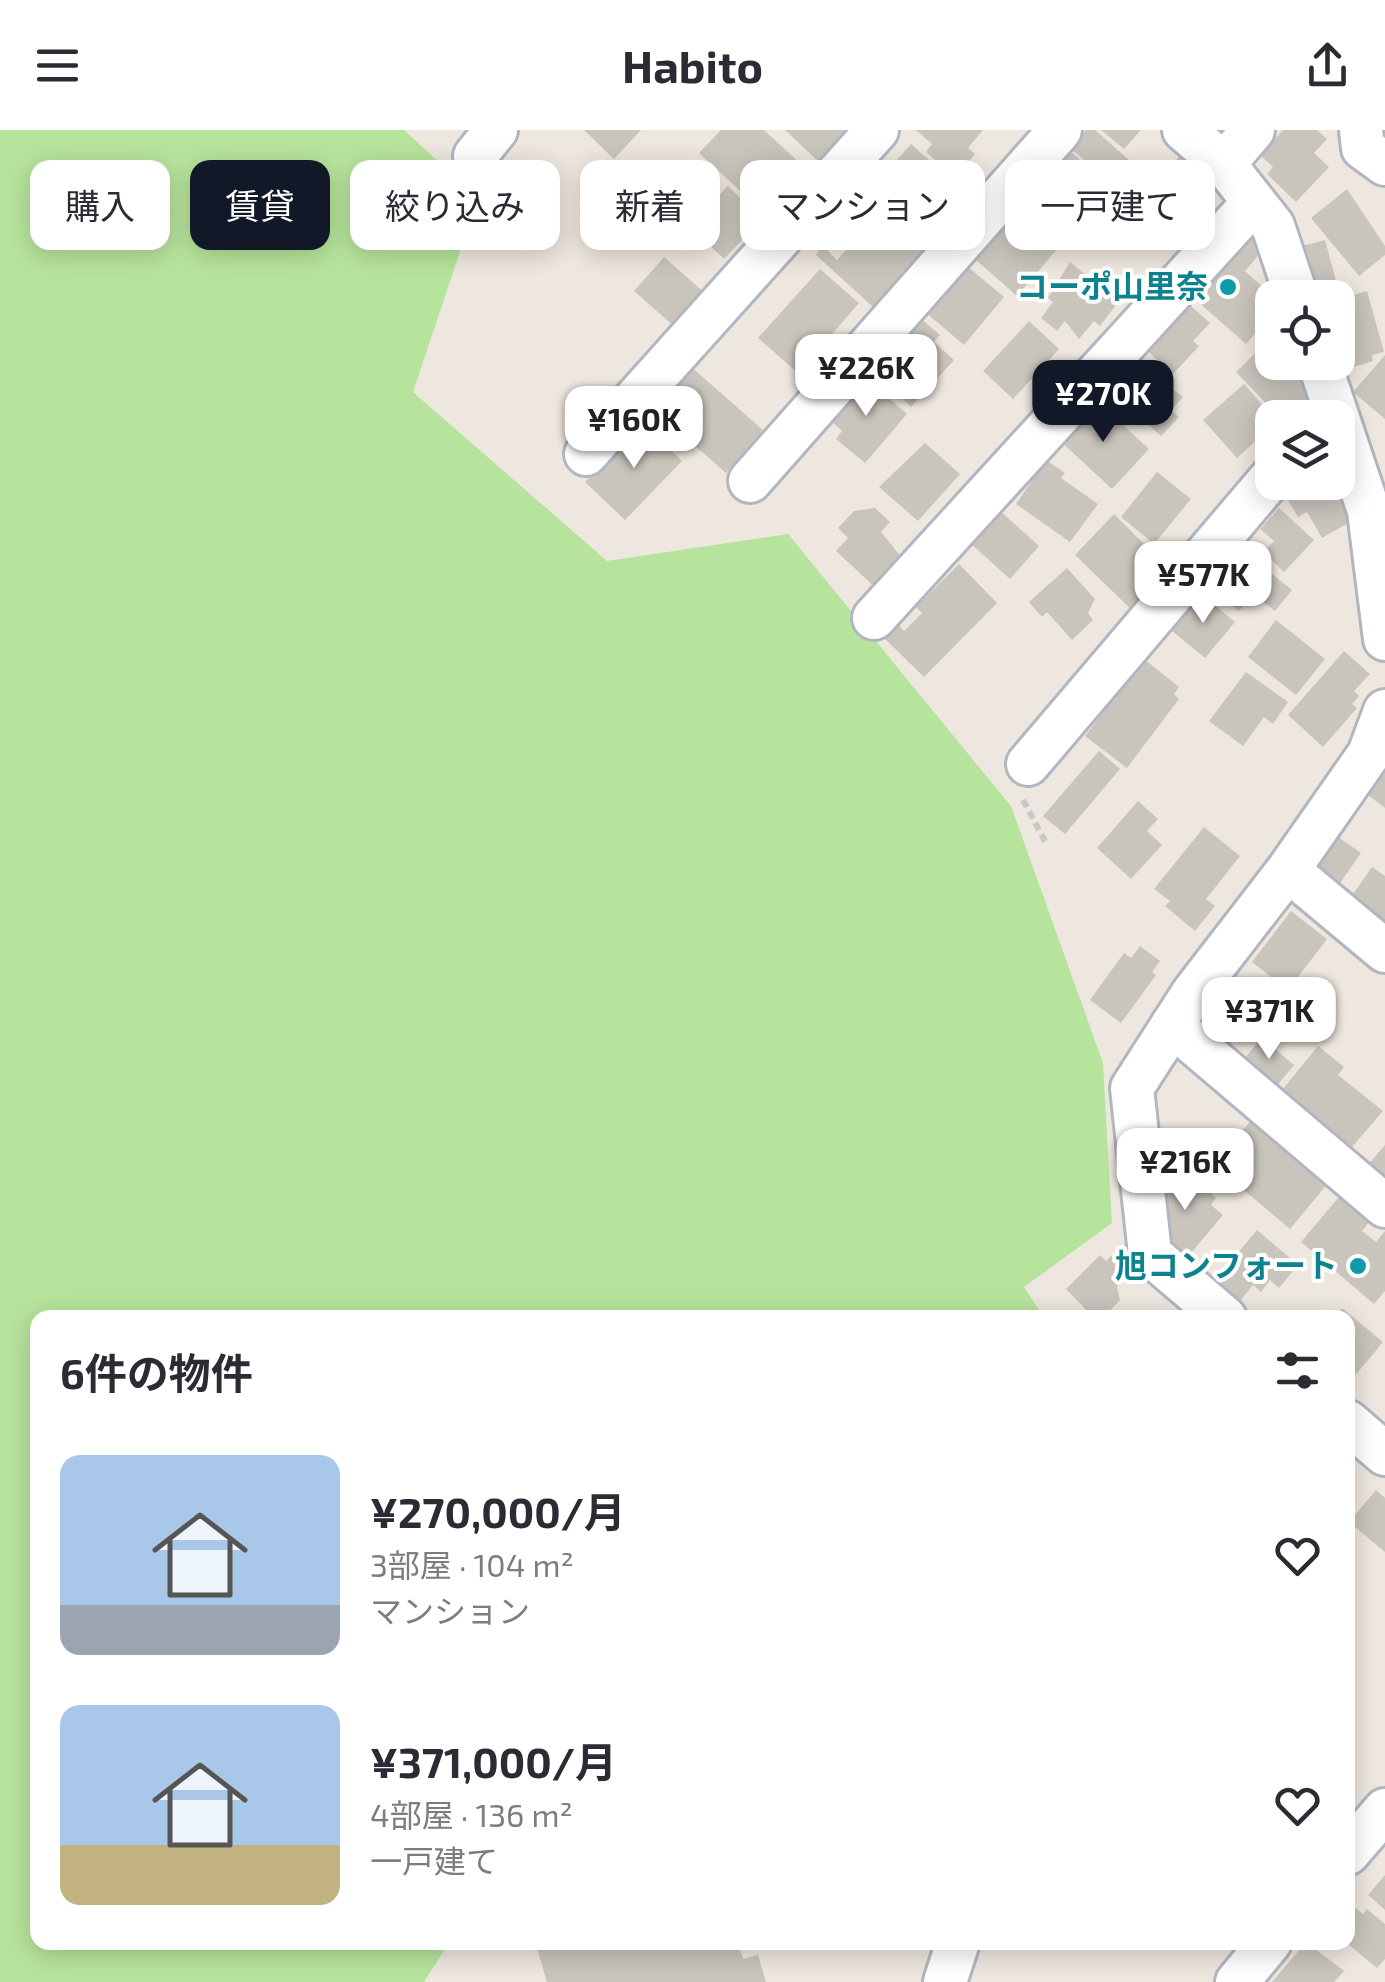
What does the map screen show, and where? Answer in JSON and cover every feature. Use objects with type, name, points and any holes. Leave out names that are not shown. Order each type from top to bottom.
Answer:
[{"type":"street","points":[[586,454],[877,130]]},
{"type":"street","points":[[750,481],[1060,130]]},
{"type":"street","points":[[1184,130],[1224,164],[1273,226],[1291,280]]},
{"type":"street","points":[[1224,164],[1253,130]]},
{"type":"street","points":[[1361,130],[1363,148],[1385,164]]},
{"type":"street","points":[[874,618],[1254,202]]},
{"type":"street","points":[[1355,477],[1369,511],[1385,638]]},
{"type":"street","points":[[1028,764],[1255,497]]},
{"type":"street","points":[[1183,1009],[1189,963],[1385,702]]},
{"type":"street","points":[[1216,1310],[1150,1254],[1132,1088],[1183,1009],[1369,754],[1385,711]]},
{"type":"street","points":[[1288,870],[1385,951]]},
{"type":"street","points":[[1183,1009],[1385,1206]]},
{"type":"street","points":[[1355,1428],[1385,1454]]},
{"type":"street","points":[[1355,1845],[1385,1810]]},
{"type":"street","points":[[946,1982],[956,1950]]},
{"type":"street","points":[[1237,1982],[1263,1950]]},
{"type":"path","points":[[1028,764],[1023,801],[1047,845]]},
{"type":"green space","points":[[0,130],[404,130],[437,160],[350,160],[350,250],[461,250],[413,392],[607,561],[788,534],[1011,806],[1103,1063],[1112,1223],[1024,1287],[1039,1310],[30,1310],[30,1950],[445,1950],[424,1982],[0,1982]]},
{"type":"building","points":[[584,130],[641,130],[614,159]]},
{"type":"building","points":[[721,130],[764,130],[796,160],[740,160],[740,191],[720,172],[720,160],[707,160],[699,153]]},
{"type":"building","points":[[785,130],[848,130],[817,160]]},
{"type":"building","points":[[916,130],[983,130],[968,148],[975,154],[970,160],[935,160],[926,152],[932,144]]},
{"type":"building","points":[[1086,130],[1095,130],[1129,160],[1084,160],[1070,148]]},
{"type":"building","points":[[1101,130],[1141,130],[1124,149]]},
{"type":"building","points":[[1283,130],[1317,130],[1327,139],[1314,153],[1329,167],[1296,202],[1267,174],[1273,167],[1260,155]]},
{"type":"building","points":[[911,144],[929,160],[897,160]]},
{"type":"building","points":[[1068,149],[1081,160],[1058,160]]},
{"type":"building","points":[[728,186],[740,198],[740,242],[724,259],[715,250],[720,250],[720,194]]},
{"type":"building","points":[[1347,189],[1385,246],[1385,255],[1359,276],[1311,218]]},
{"type":"building","points":[[1005,224],[1005,250],[1056,250],[1017,296],[975,259]]},
{"type":"building","name":"コーポ山里奈","points":[[1246,227],[1258,237],[1257,257],[1245,271],[1255,280],[1255,334],[1246,344],[1188,293]]},
{"type":"building","points":[[1325,240],[1336,280],[1308,280],[1299,247]]},
{"type":"building","points":[[819,250],[829,250],[837,260],[846,250],[925,250],[873,307],[816,255]]},
{"type":"building","points":[[664,257],[706,294],[676,328],[634,291]]},
{"type":"building","points":[[1070,262],[1119,301],[1100,326],[1094,321],[1079,339],[1065,321],[1057,331],[1041,318],[1053,302],[1048,298]]},
{"type":"building","points":[[968,267],[1004,297],[964,345],[924,311],[953,276],[957,280]]},
{"type":"building","points":[[820,269],[859,303],[798,373],[758,338]]},
{"type":"building","points":[[1367,291],[1384,352],[1372,355],[1373,361],[1355,366],[1355,294]]},
{"type":"building","points":[[1182,298],[1210,323],[1193,341],[1199,346],[1173,374],[1140,344]]},
{"type":"building","points":[[917,315],[940,335],[934,342],[954,360],[911,407],[877,372],[908,339],[901,333]]},
{"type":"building","points":[[1029,321],[1059,349],[1013,399],[983,371]]},
{"type":"building","points":[[1255,354],[1255,380],[1304,380],[1309,385],[1305,389],[1311,395],[1306,400],[1263,400],[1236,372]]},
{"type":"building","points":[[1129,355],[1183,397],[1171,410],[1179,417],[1161,436],[1104,384]]},
{"type":"building","points":[[1385,355],[1385,419],[1353,392]]},
{"type":"building","points":[[689,365],[763,430],[726,473],[652,408]]},
{"type":"building","points":[[862,375],[907,414],[865,463],[836,439],[842,431],[829,419]]},
{"type":"building","points":[[1244,384],[1258,400],[1255,442],[1237,458],[1203,420]]},
{"type":"building","points":[[1089,403],[1107,419],[1111,414],[1149,449],[1112,489],[1057,438]]},
{"type":"building","points":[[642,422],[682,461],[625,520],[585,482]]},
{"type":"building","points":[[925,443],[960,474],[918,521],[879,487]]},
{"type":"building","points":[[1046,460],[1065,473],[1061,478],[1098,504],[1070,542],[1016,504]]},
{"type":"building","points":[[1157,472],[1191,499],[1154,544],[1121,517]]},
{"type":"building","points":[[1288,500],[1348,500],[1357,518],[1322,538],[1307,512],[1298,517]]},
{"type":"building","points":[[875,508],[890,522],[881,532],[906,563],[880,592],[836,551],[848,538],[838,528],[854,511]]},
{"type":"building","points":[[1279,508],[1314,540],[1284,572],[1263,552],[1274,541],[1260,529]]},
{"type":"building","points":[[999,510],[1039,546],[1010,579],[970,543]]},
{"type":"building","points":[[1114,514],[1147,547],[1135,560],[1163,588],[1137,615],[1075,555]]},
{"type":"building","points":[[1241,549],[1292,590],[1275,611],[1253,594],[1239,611],[1210,588]]},
{"type":"building","points":[[959,564],[997,603],[924,677],[883,637],[897,623],[904,631],[922,613],[916,607]]},
{"type":"building","points":[[1067,568],[1095,599],[1088,613],[1093,620],[1072,640],[1047,612],[1042,617],[1029,602]]},
{"type":"building","points":[[1201,594],[1235,622],[1205,658],[1171,630]]},
{"type":"building","points":[[1276,620],[1325,659],[1296,695],[1248,657]]},
{"type":"building","points":[[1344,651],[1370,674],[1354,691],[1359,696],[1352,704],[1357,708],[1323,747],[1288,715]]},
{"type":"building","points":[[1144,659],[1179,687],[1174,694],[1179,699],[1127,768],[1085,736]]},
{"type":"building","points":[[1246,672],[1288,702],[1273,724],[1264,717],[1243,746],[1209,721]]},
{"type":"building","points":[[1099,751],[1120,769],[1065,834],[1043,816]]},
{"type":"building","points":[[1385,773],[1385,808],[1368,795]]},
{"type":"building","points":[[1138,801],[1158,819],[1147,831],[1162,845],[1131,879],[1097,848]]},
{"type":"building","points":[[1204,827],[1240,856],[1206,899],[1215,906],[1195,931],[1165,906],[1170,901],[1154,889]]},
{"type":"building","points":[[1328,830],[1361,853],[1331,896],[1300,874]]},
{"type":"building","points":[[1372,867],[1385,876],[1385,920],[1376,932],[1344,907]]},
{"type":"building","points":[[1291,911],[1327,939],[1288,990],[1252,962]]},
{"type":"building","points":[[1140,946],[1160,961],[1152,972],[1156,975],[1121,1023],[1090,1000],[1124,953],[1131,958]]},
{"type":"building","points":[[1262,1038],[1294,1065],[1276,1087],[1243,1060]]},
{"type":"building","points":[[1318,1046],[1344,1067],[1338,1075],[1383,1111],[1352,1147],[1282,1090]]},
{"type":"building","points":[[1253,1118],[1329,1182],[1290,1229],[1214,1165]]},
{"type":"building","points":[[1385,1145],[1385,1183],[1366,1167]]},
{"type":"building","points":[[1182,1167],[1216,1198],[1211,1205],[1223,1215],[1185,1260],[1161,1240],[1155,1198]]},
{"type":"building","name":"旭コンフォート","points":[[1344,1191],[1374,1216],[1362,1231],[1376,1242],[1385,1231],[1385,1291],[1374,1304],[1301,1242]]},
{"type":"building","points":[[1257,1230],[1298,1265],[1279,1288],[1270,1280],[1261,1292],[1253,1285],[1240,1301],[1215,1280]]},
{"type":"building","points":[[1114,1253],[1133,1272],[1117,1287],[1120,1300],[1111,1310],[1086,1310],[1066,1289],[1100,1255],[1106,1261]]},
{"type":"building","points":[[1355,1319],[1383,1342],[1355,1376]]},
{"type":"building","points":[[1376,1490],[1385,1498],[1385,1552],[1355,1527],[1355,1515]]},
{"type":"building","points":[[1385,1875],[1385,1910],[1368,1895]]},
{"type":"building","points":[[1355,1908],[1363,1914],[1367,1909],[1385,1924],[1385,1959],[1377,1968],[1355,1950]]},
{"type":"building","points":[[537,1950],[740,1950],[743,1959],[758,1955],[766,1982],[547,1982]]},
{"type":"building","points":[[1299,1950],[1316,1950],[1344,1971],[1334,1982],[1272,1982]]},
{"type":"place","name":"コーポ山里奈","points":[[1228,287]]},
{"type":"place","name":"旭コンフォート","points":[[1358,1266]]}]
